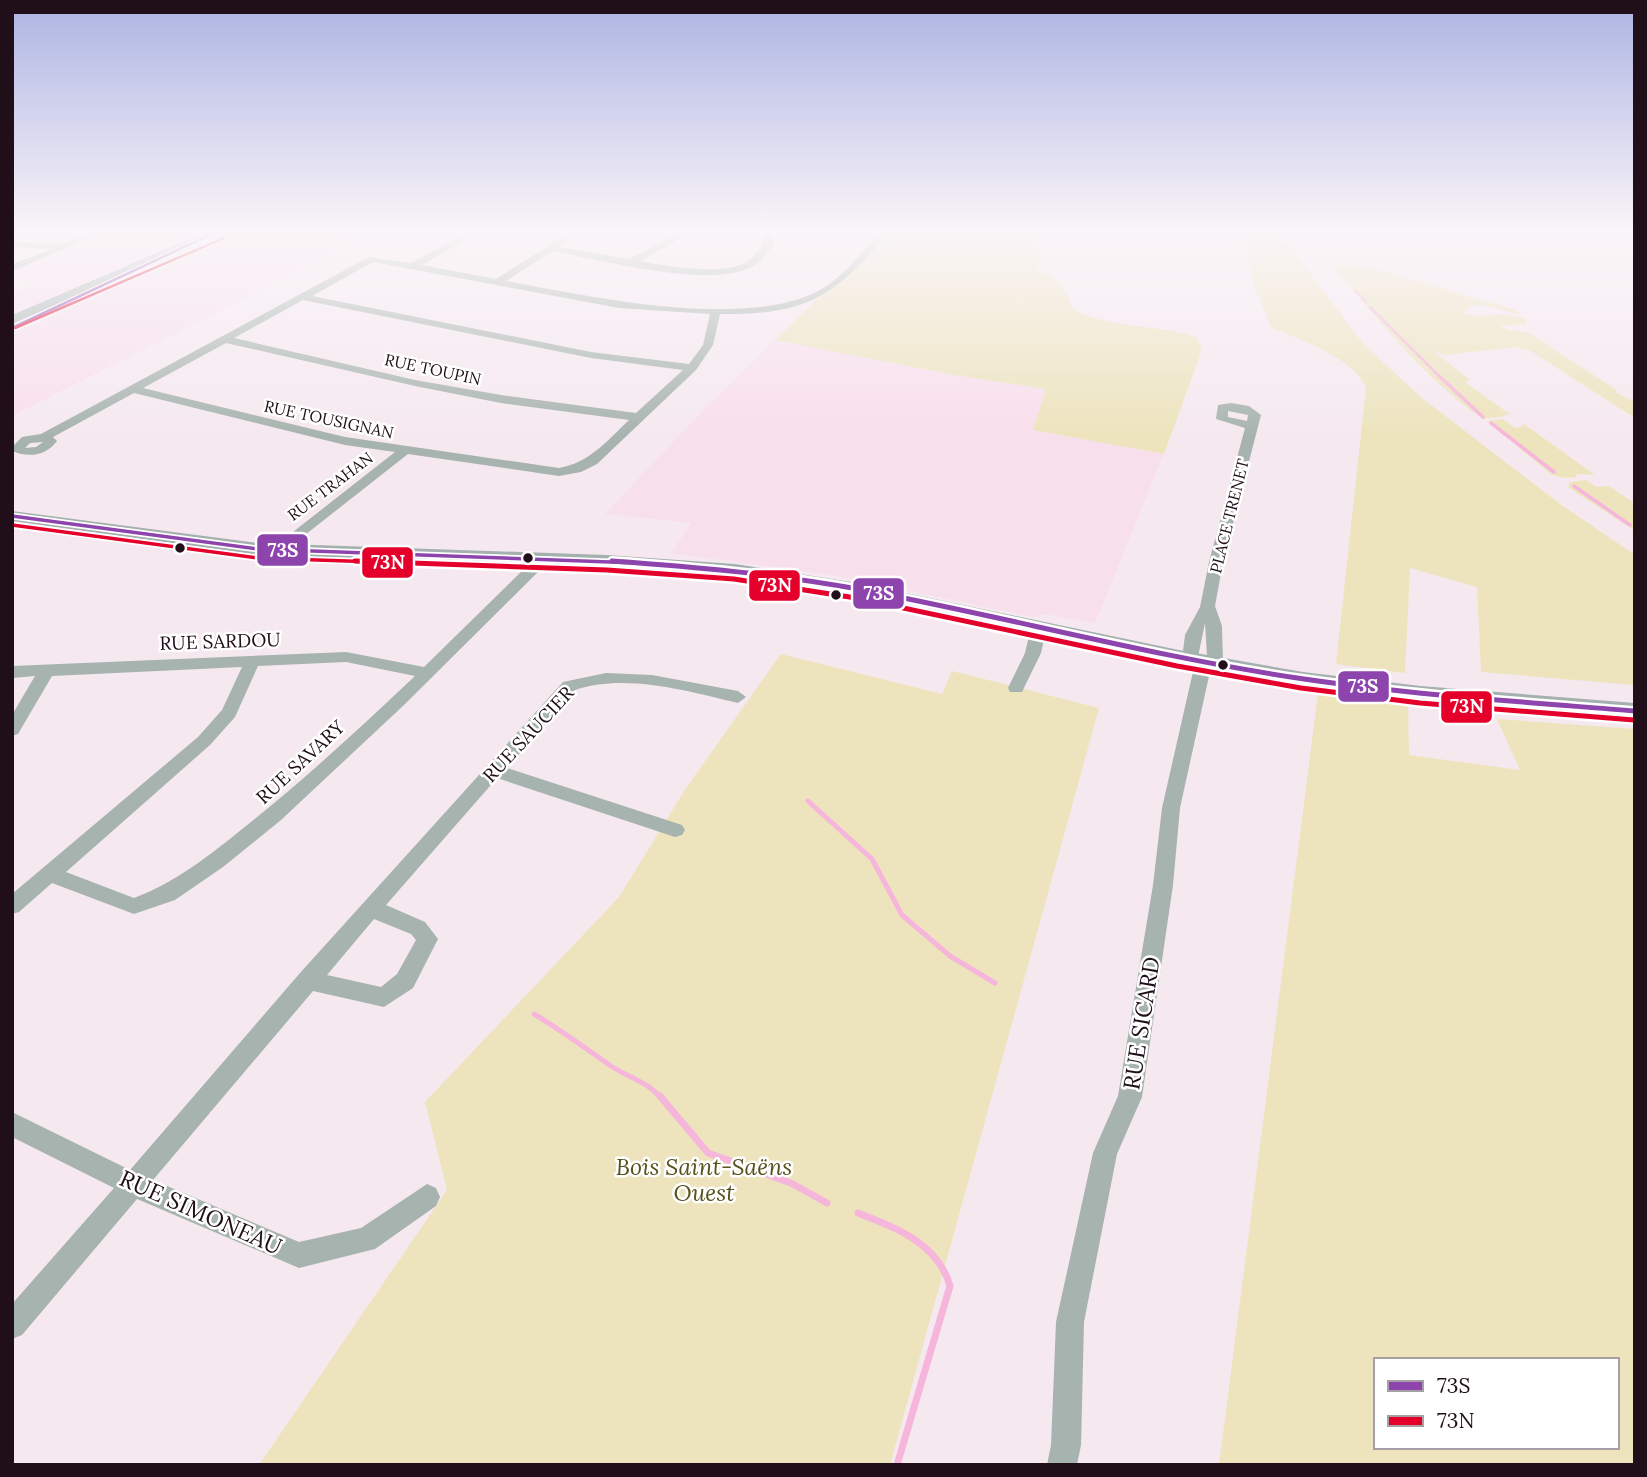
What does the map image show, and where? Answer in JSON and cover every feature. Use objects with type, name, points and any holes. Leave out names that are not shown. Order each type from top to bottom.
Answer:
[{"type":"street","points":[[13,326],[71,299]]},
{"type":"street","points":[[44,437],[298,299]]},
{"type":"street","points":[[312,299],[591,355],[692,368]]},
{"type":"street","points":[[587,299],[660,310],[716,310],[776,307],[807,299]]},
{"type":"street","name":"RUE TOUSIGNAN","points":[[132,388],[337,440],[559,472],[576,469],[592,461],[692,368],[708,345],[716,310]]},
{"type":"street","name":"RUE TOUPIN","points":[[224,339],[415,383],[501,399],[638,416]]},
{"type":"street","name":"PLACE TRENET","points":[[1203,661],[1190,645],[1197,623],[1208,607],[1215,564],[1252,426]]},
{"type":"street","name":"RUE TRAHAN","points":[[276,550],[404,451]]},
{"type":"street","points":[[12,516],[211,544],[276,550],[666,564],[765,574],[851,588],[1303,679],[1414,694],[1635,711]]},
{"type":"street","name":"RUE SAVARY","points":[[50,873],[133,906],[159,899],[198,875],[268,821],[427,673],[533,569],[540,558]]},
{"type":"street","name":"PLACE TRENET","points":[[1203,661],[1214,626],[1208,607]]},
{"type":"street","points":[[1016,688],[1033,653],[1039,627]]},
{"type":"street","name":"RUE SARDOU","points":[[12,672],[346,657],[427,673]]},
{"type":"street","points":[[12,906],[204,741],[229,713],[253,660]]},
{"type":"street","name":"RUE SICARD","points":[[1062,1465],[1066,1445],[1070,1322],[1105,1153],[1130,1097],[1163,885],[1171,808],[1203,661]]},
{"type":"street","points":[[12,730],[48,669]]},
{"type":"street","name":"RUE SAUCIER","points":[[12,1325],[308,980],[569,686],[597,677],[687,685],[738,697]]},
{"type":"street","points":[[493,770],[675,830]]},
{"type":"street","points":[[308,980],[384,997],[405,981],[428,939],[418,928],[371,908]]},
{"type":"street","name":"RUE SIMONEAU","points":[[12,1124],[134,1185],[299,1255],[366,1240],[427,1197]]},
{"type":"shaded area","points":[[12,299],[47,299],[12,314]]},
{"type":"shaded area","points":[[89,299],[242,299],[12,416],[12,335]]},
{"type":"shaded area","points":[[775,340],[954,375],[1047,389],[1034,430],[1164,454],[1095,623],[1044,614],[1033,617],[842,577],[671,553],[691,523],[605,514],[706,407]]},
{"type":"green space","points":[[817,299],[1069,299],[1073,309],[1086,315],[1116,323],[1182,333],[1197,338],[1201,348],[1164,454],[1033,430],[1046,389],[954,375],[775,340]]},
{"type":"green space","points":[[1260,299],[1330,299],[1364,345],[1422,398],[1560,504],[1635,555],[1635,685],[1481,672],[1477,587],[1410,568],[1405,673],[1336,664],[1366,388],[1360,377],[1338,359],[1271,327]]},
{"type":"green space","points":[[1360,299],[1478,299],[1516,310],[1520,315],[1481,305],[1469,308],[1464,313],[1482,317],[1500,314],[1525,318],[1525,324],[1500,326],[1529,333],[1618,391],[1615,392],[1635,402],[1635,418],[1529,350],[1515,347],[1443,355],[1428,347],[1470,380],[1465,382],[1511,415],[1483,419],[1441,385]]},
{"type":"green space","points":[[1503,419],[1515,428],[1523,427],[1521,425],[1524,424],[1595,475],[1575,474],[1577,477],[1564,478],[1552,475],[1487,421]]},
{"type":"green space","points":[[1586,480],[1596,487],[1609,486],[1634,503],[1631,504],[1635,507],[1635,531],[1568,487],[1570,482]]},
{"type":"green space","name":"Bois Saint-Saëns Ouest","points":[[781,654],[942,694],[952,671],[1099,708],[890,1465],[259,1465],[447,1190],[425,1102],[619,897],[686,788]]},
{"type":"green space","points":[[1318,694],[1408,701],[1409,755],[1520,770],[1497,719],[1635,729],[1635,1465],[1219,1465]]},
{"type":"waterway","points":[[1363,299],[1366,302]]},
{"type":"waterway","points":[[1370,307],[1439,376]]},
{"type":"waterway","points":[[1439,376],[1483,417]]},
{"type":"waterway","points":[[1491,423],[1554,472]]},
{"type":"waterway","points":[[1574,486],[1630,525]]},
{"type":"waterway","points":[[808,801],[872,859],[902,915],[950,956],[995,983]]},
{"type":"waterway","points":[[534,1014],[611,1066],[650,1088],[661,1098]]},
{"type":"waterway","points":[[660,1096],[708,1153],[791,1183],[827,1203]]},
{"type":"waterway","points":[[858,1213],[901,1231],[926,1248],[944,1271],[950,1286],[897,1465]]},
{"type":"transit line","name":"73S","points":[[12,328],[74,299]]},
{"type":"transit line","name":"73N","points":[[15,328],[83,299]]},
{"type":"transit line","name":"73S","points":[[12,516],[258,549],[607,561],[735,570],[858,589],[1179,657],[1303,679],[1421,694],[1635,711]]},
{"type":"transit line","name":"73N","points":[[12,525],[258,558],[607,570],[734,579],[856,598],[1177,666],[1301,688],[1420,703],[1634,720]]}]
